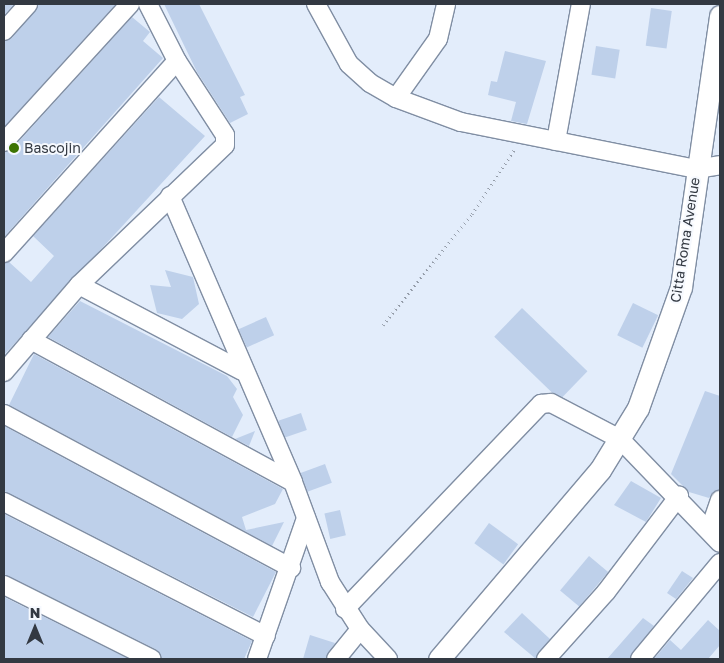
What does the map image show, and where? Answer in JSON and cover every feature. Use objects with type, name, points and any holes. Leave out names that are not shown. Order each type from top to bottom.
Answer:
[{"type":"street","points":[[4,31],[28,4]]},
{"type":"street","points":[[4,142],[130,4]]},
{"type":"street","points":[[4,372],[79,285],[226,140],[177,61],[148,4]]},
{"type":"street","points":[[316,4],[350,64],[370,83],[396,98],[461,122],[696,169],[720,166]]},
{"type":"street","points":[[396,98],[438,39],[446,4]]},
{"type":"street","points":[[556,141],[581,4]]},
{"type":"street","name":"Citta Roma Avenue","points":[[439,659],[573,503],[620,439],[654,370],[681,288],[696,169],[720,16]]},
{"type":"street","points":[[4,253],[177,61]]},
{"type":"street","points":[[170,196],[242,371],[293,482],[306,518],[346,609],[360,629],[388,659]]},
{"type":"street","points":[[79,285],[242,371]]},
{"type":"street","points":[[31,340],[293,482]]},
{"type":"street","points":[[346,609],[541,404],[551,403],[620,439],[679,496],[715,536]]},
{"type":"street","points":[[4,414],[291,568]]},
{"type":"street","points":[[546,659],[606,592],[679,496]]},
{"type":"street","points":[[715,536],[720,500]]},
{"type":"street","points":[[4,502],[266,636]]},
{"type":"street","points":[[257,659],[291,568],[306,518]]},
{"type":"street","points":[[640,659],[720,563]]},
{"type":"street","points":[[4,585],[152,659]]},
{"type":"street","points":[[336,659],[360,629]]},
{"type":"path","points":[[383,325],[472,214],[524,135]]},
{"type":"building","points":[[4,4],[14,4],[4,15]]},
{"type":"building","points":[[38,4],[116,4],[4,127],[4,41],[12,38]]},
{"type":"building","points":[[164,4],[199,4],[245,95],[240,97],[248,114],[230,123],[197,72]]},
{"type":"building","points":[[651,8],[672,11],[667,49],[646,46]]},
{"type":"building","points":[[132,17],[150,32],[143,41],[163,58],[4,237],[4,152],[12,149]]},
{"type":"building","points":[[596,46],[620,50],[615,78],[591,75]]},
{"type":"building","points":[[505,51],[546,61],[527,124],[511,121],[516,102],[488,95],[491,81],[497,82]]},
{"type":"building","points":[[159,97],[205,136],[4,355],[4,263],[9,262],[31,282],[54,256],[33,236]]},
{"type":"building","points":[[165,270],[193,277],[199,304],[182,319],[157,313],[150,285],[171,287]]},
{"type":"building","points":[[80,301],[227,376],[237,389],[233,397],[243,415],[232,437],[48,337]]},
{"type":"building","points":[[633,303],[658,315],[642,348],[617,335]]},
{"type":"building","points":[[522,308],[587,371],[560,400],[494,337]]},
{"type":"building","points":[[266,317],[274,335],[247,347],[239,329]]},
{"type":"building","points":[[34,354],[283,489],[275,504],[242,517],[246,530],[284,522],[272,546],[9,405]]},
{"type":"building","points":[[705,391],[720,396],[720,489],[709,498],[689,492],[671,474]]},
{"type":"building","points":[[301,413],[307,430],[284,438],[278,421]]},
{"type":"building","points":[[4,426],[276,572],[253,617],[4,491]]},
{"type":"building","points":[[255,431],[249,446],[235,439]]},
{"type":"building","points":[[325,464],[332,483],[307,492],[301,473]]},
{"type":"building","points":[[631,481],[661,498],[646,522],[614,505]]},
{"type":"building","points":[[340,510],[346,535],[330,539],[324,514]]},
{"type":"building","points":[[4,514],[252,641],[244,659],[162,659],[157,650],[4,574]]},
{"type":"building","points":[[489,523],[518,544],[503,564],[474,543]]},
{"type":"building","points":[[589,556],[608,572],[579,607],[560,590]]},
{"type":"building","points":[[682,571],[693,578],[676,599],[667,593]]},
{"type":"building","points":[[4,597],[129,659],[4,659]]},
{"type":"building","points":[[522,613],[550,639],[536,659],[504,632]]},
{"type":"building","points":[[643,618],[654,626],[630,659],[607,659]]},
{"type":"building","points":[[708,620],[720,631],[720,645],[708,659],[654,659],[670,640],[681,650]]},
{"type":"building","points":[[310,635],[335,643],[326,659],[303,659]]},
{"type":"place","name":"Bascojin","points":[[14,148]]}]
